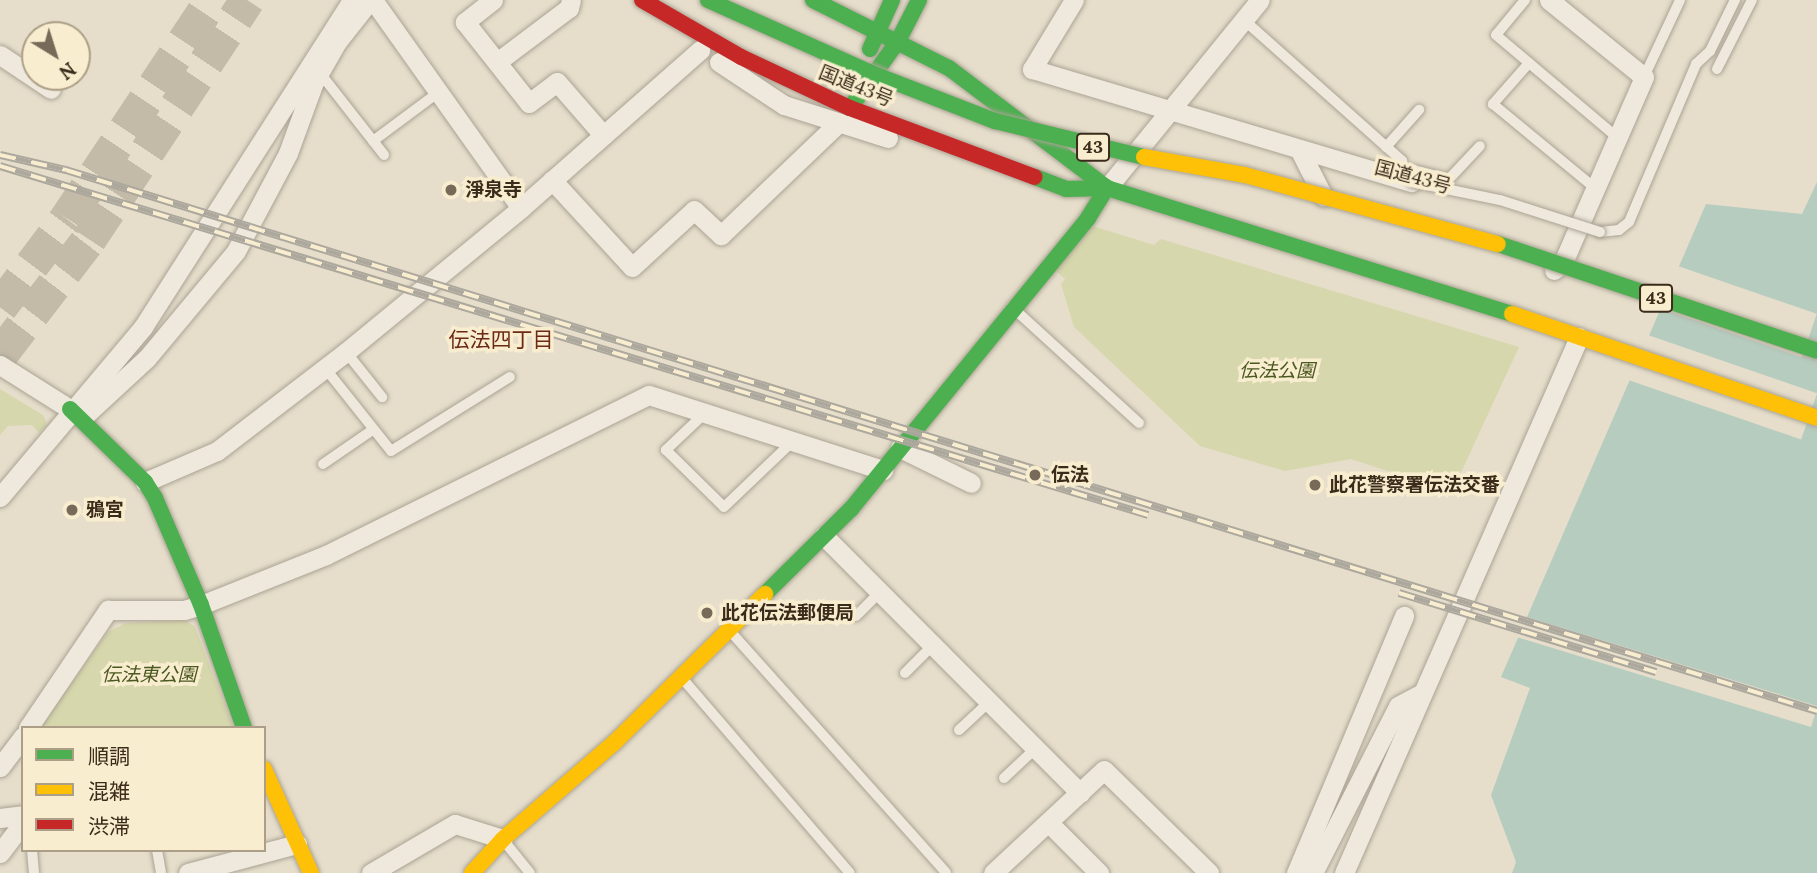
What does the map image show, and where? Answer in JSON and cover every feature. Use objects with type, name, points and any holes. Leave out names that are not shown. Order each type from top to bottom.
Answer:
[{"type":"main road","name":"国道43号","points":[[642,0],[741,57],[850,108],[1066,189],[1107,188],[1448,292],[1817,418]]},
{"type":"main road","name":"国道43号","points":[[708,0],[870,73],[995,121],[1109,151],[1245,175],[1369,206],[1495,243],[1817,351]]},
{"type":"main road","name":"国道43号","points":[[752,0],[880,59],[1034,111]]},
{"type":"main road","name":"国道43号","points":[[813,0],[898,41],[964,78],[1107,188]]},
{"type":"main road","points":[[850,108],[876,31],[892,0]]},
{"type":"main road","points":[[850,108],[898,41],[919,0]]},
{"type":"main road","name":"43","points":[[1127,131],[1167,139]]},
{"type":"main road","points":[[1285,167],[1337,179]]},
{"type":"main road","name":"国道43号","points":[[1362,186],[1438,205]]},
{"type":"main road","points":[[472,873],[503,839],[615,742],[824,536],[901,448],[1012,306],[1088,218],[1107,188]]},
{"type":"main road","points":[[1554,239],[1594,252]]},
{"type":"main road","points":[[72,410],[145,482],[201,606],[243,726]]},
{"type":"main road","points":[[266,777],[311,873]]},
{"type":"street","points":[[0,497],[143,327],[352,0]]},
{"type":"street","points":[[72,410],[147,358],[236,251],[288,153],[320,73],[372,0],[521,208]]},
{"type":"street","points":[[493,0],[465,22],[529,103],[557,82],[603,135]]},
{"type":"street","points":[[497,62],[569,8],[571,0]]},
{"type":"street","points":[[626,0],[784,105],[836,125],[887,138],[948,144]]},
{"type":"street","points":[[1074,0],[1032,69],[1300,151],[1404,176]]},
{"type":"street","points":[[1107,188],[1260,0]]},
{"type":"street","points":[[1300,151],[1329,207],[1348,217],[1546,276],[1563,262],[1644,77],[1549,0]]},
{"type":"street","points":[[145,482],[218,451],[346,352],[521,208],[700,50]]},
{"type":"street","points":[[0,55],[21,69]]},
{"type":"street","points":[[552,180],[632,267],[694,210],[721,235],[836,125]]},
{"type":"street","points":[[1344,873],[1419,695],[1579,337]]},
{"type":"street","points":[[0,365],[72,410]]},
{"type":"street","points":[[25,726],[108,610],[184,610],[201,606],[326,555],[649,395],[883,470]]},
{"type":"street","points":[[901,448],[971,483]]},
{"type":"street","points":[[824,536],[1080,793]]},
{"type":"street","points":[[1296,873],[1404,616]]},
{"type":"street","points":[[1313,873],[1398,706],[1419,695]]},
{"type":"street","points":[[0,767],[17,737]]},
{"type":"street","points":[[1001,870],[1104,770],[1209,873]]},
{"type":"street","points":[[0,818],[21,815]]},
{"type":"street","points":[[1049,823],[1099,873]]},
{"type":"street","points":[[371,873],[455,824],[503,839]]},
{"type":"street","points":[[0,853],[21,825]]},
{"type":"street","points":[[187,873],[297,844]]},
{"type":"lane","points":[[1525,0],[1496,35],[1619,139]]},
{"type":"lane","points":[[1644,77],[1680,0]]},
{"type":"lane","points":[[1404,176],[1500,200],[1600,232],[1619,230],[1629,222],[1696,64],[1710,51],[1735,0]]},
{"type":"lane","points":[[1717,69],[1752,0]]},
{"type":"lane","points":[[1244,20],[1402,161],[1404,176]]},
{"type":"lane","points":[[1529,63],[1493,104],[1596,189]]},
{"type":"lane","points":[[320,73],[384,155]]},
{"type":"lane","points":[[373,141],[431,98]]},
{"type":"lane","points":[[1386,147],[1419,110]]},
{"type":"lane","points":[[1404,176],[1449,179],[1480,146]]},
{"type":"lane","points":[[1012,306],[1139,423]]},
{"type":"lane","points":[[346,352],[382,397]]},
{"type":"lane","points":[[325,368],[371,430],[391,451],[510,377]]},
{"type":"lane","points":[[705,413],[667,450],[724,507],[793,441]]},
{"type":"lane","points":[[323,464],[371,430]]},
{"type":"lane","points":[[856,616],[880,592]]},
{"type":"lane","points":[[729,629],[946,873]]},
{"type":"lane","points":[[905,673],[933,645]]},
{"type":"lane","points":[[681,677],[850,873]]},
{"type":"lane","points":[[959,730],[989,702]]},
{"type":"lane","points":[[1004,778],[1036,748]]},
{"type":"lane","points":[[503,839],[530,873]]},
{"type":"lane","points":[[32,852],[34,873]]},
{"type":"lane","points":[[157,852],[161,873]]},
{"type":"green space","name":"伝法公園","points":[[1093,226],[1154,245],[1161,239],[1519,347],[1452,492],[1351,459],[1285,471],[1200,446],[1074,327],[1061,284],[1065,279],[1054,269]]},
{"type":"green space","points":[[0,389],[43,415],[47,425],[39,433],[32,425],[8,426],[0,435]]},
{"type":"green space","name":"伝法東公園","points":[[185,620],[195,627],[233,726],[40,726],[108,632],[126,623]]},
{"type":"shaded area","points":[[1817,182],[1817,873],[1512,873],[1516,862],[1491,795],[1530,688],[1501,677],[1706,204],[1802,214]]},
{"type":"pier","points":[[1675,265],[1817,314],[1802,357],[1660,308]]},
{"type":"pier","points":[[1645,334],[1817,393],[1801,440],[1629,380]]},
{"type":"pier","points":[[1523,616],[1817,706],[1811,727],[1517,637]]},
{"type":"tunnel","points":[[0,307],[67,218],[212,0]]},
{"type":"tunnel","points":[[0,355],[89,239],[247,0]]},
{"type":"railway","points":[[0,155],[66,170],[1817,711]]},
{"type":"railway","points":[[0,166],[1148,515]]},
{"type":"railway","points":[[1399,593],[1656,672]]},
{"type":"traffic: fast","points":[[708,0],[871,73],[995,121],[1144,157]]},
{"type":"traffic: fast","points":[[813,0],[949,68],[1107,188]]},
{"type":"traffic: fast","points":[[870,49],[892,0]]},
{"type":"traffic: fast","points":[[850,108],[898,41],[919,0]]},
{"type":"traffic: fast","points":[[1035,177],[1066,189],[1107,188],[1512,314]]},
{"type":"traffic: fast","points":[[765,594],[851,509],[1088,218],[1107,188]]},
{"type":"traffic: fast","points":[[1498,244],[1817,351]]},
{"type":"traffic: fast","points":[[70,409],[145,482],[155,498],[201,605],[243,726]]},
{"type":"traffic: slow","points":[[1144,157],[1245,175],[1498,244]]},
{"type":"traffic: slow","points":[[1512,314],[1817,418]]},
{"type":"traffic: slow","points":[[472,873],[503,839],[615,742],[765,594]]},
{"type":"traffic: slow","points":[[266,773],[311,873]]},
{"type":"traffic: jam","points":[[642,0],[741,57],[850,108],[1035,177]]},
{"type":"place","name":"淨泉寺","points":[[451,190]]},
{"type":"place","name":"伝法","points":[[1035,475]]},
{"type":"place","name":"此花警察署伝法交番","points":[[1315,485]]},
{"type":"place","name":"鴉宮","points":[[72,510]]},
{"type":"place","name":"此花伝法郵便局","points":[[707,613]]},
{"type":"district","name":"伝法四丁目","points":[[501,340]]}]
